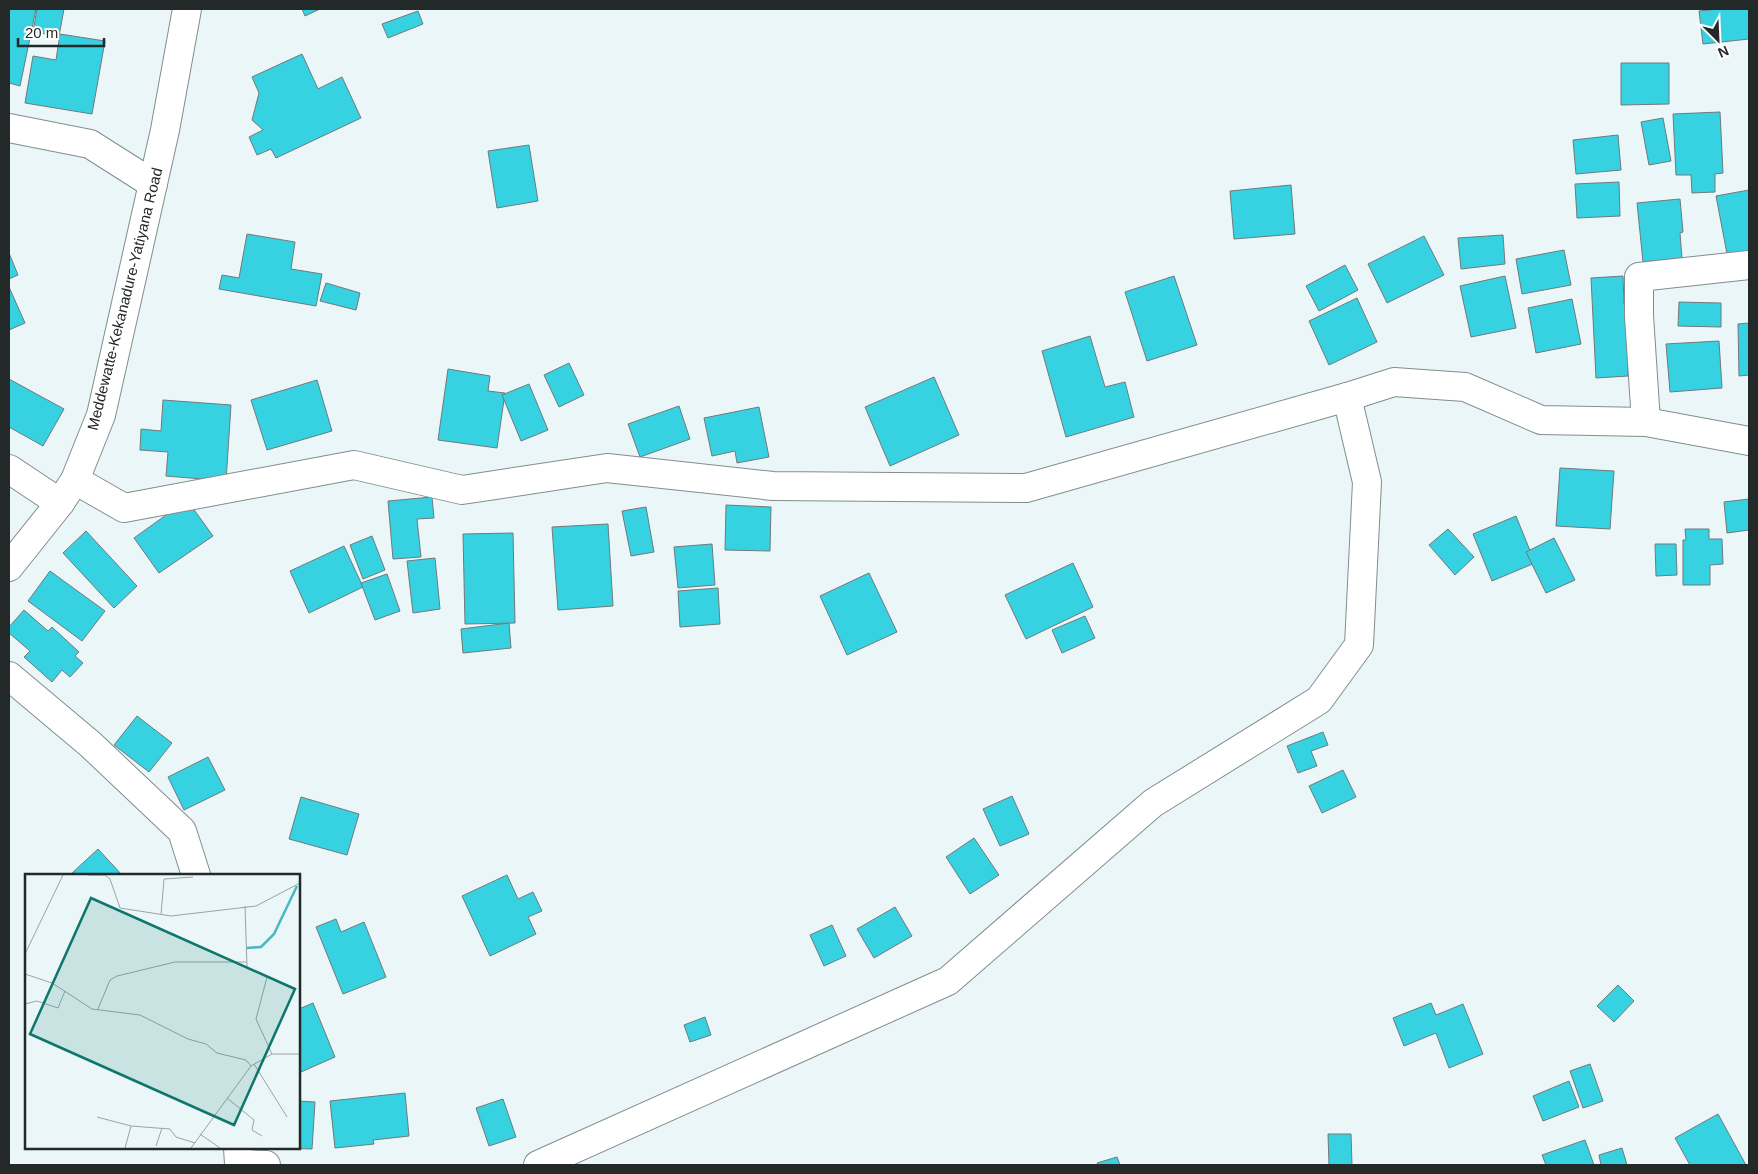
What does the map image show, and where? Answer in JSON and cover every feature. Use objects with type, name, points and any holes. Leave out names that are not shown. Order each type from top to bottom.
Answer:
[{"type":"street","name":"Meddewatte-Kekanadure-Yatiyana Road","points":[[9,567],[76,480],[101,414],[166,130],[187,9]]},
{"type":"street","points":[[9,128],[90,144],[153,184]]},
{"type":"street","points":[[1646,422],[1638,277],[1749,265]]},
{"type":"street","points":[[76,480],[124,508],[354,465],[462,490],[607,468],[773,486],[1026,488],[1394,382],[1465,387],[1540,420],[1646,422],[1749,441]]},
{"type":"street","points":[[538,1165],[948,981],[1153,803],[1318,700],[1359,645],[1367,482],[1347,397]]},
{"type":"street","points":[[9,470],[60,503]]},
{"type":"street","points":[[9,676],[90,744],[182,831],[196,874]]},
{"type":"street","points":[[238,1149],[239,1164],[266,1165]]},
{"type":"building","points":[[9,9],[36,9],[20,86],[9,83]]},
{"type":"building","points":[[37,9],[64,9],[59,36],[33,32]]},
{"type":"building","points":[[302,9],[320,9],[305,16]]},
{"type":"building","points":[[1749,9],[1749,39],[1703,44],[1699,11]]},
{"type":"building","points":[[418,11],[423,24],[388,38],[382,24]]},
{"type":"building","points":[[60,34],[105,41],[92,114],[25,103],[33,56],[56,60]]},
{"type":"building","points":[[302,54],[318,89],[342,77],[361,118],[276,158],[271,149],[257,155],[249,137],[263,130],[252,120],[259,93],[252,77]]},
{"type":"building","points":[[1621,63],[1669,63],[1669,104],[1621,105]]},
{"type":"building","points":[[1720,112],[1723,173],[1715,174],[1715,192],[1692,193],[1691,175],[1676,175],[1673,114]]},
{"type":"building","points":[[1663,118],[1671,161],[1649,165],[1641,122]]},
{"type":"building","points":[[1618,135],[1621,170],[1576,174],[1573,140]]},
{"type":"building","points":[[529,145],[538,201],[497,208],[488,151]]},
{"type":"building","points":[[1619,182],[1620,216],[1577,218],[1575,184]]},
{"type":"building","points":[[1291,185],[1295,234],[1234,239],[1230,191]]},
{"type":"building","points":[[1749,190],[1749,255],[1728,259],[1716,196]]},
{"type":"building","points":[[1680,199],[1683,232],[1680,233],[1682,258],[1643,262],[1637,203]]},
{"type":"building","points":[[247,234],[295,242],[291,269],[322,274],[316,306],[219,289],[222,275],[239,278]]},
{"type":"building","points":[[1503,235],[1505,264],[1461,269],[1458,238]]},
{"type":"building","points":[[1424,236],[1444,275],[1387,303],[1368,264]]},
{"type":"building","points":[[1564,250],[1571,285],[1522,294],[1516,259]]},
{"type":"building","points":[[9,253],[18,275],[9,279]]},
{"type":"building","points":[[1345,265],[1358,290],[1319,311],[1306,286]]},
{"type":"building","points":[[1174,276],[1197,345],[1147,361],[1125,292]]},
{"type":"building","points":[[1505,276],[1516,328],[1471,337],[1460,286]]},
{"type":"building","points":[[1623,276],[1624,304],[1629,304],[1633,362],[1628,362],[1628,376],[1596,378],[1591,278]]},
{"type":"building","points":[[326,283],[360,293],[356,310],[320,301]]},
{"type":"building","points":[[9,287],[25,323],[9,330]]},
{"type":"building","points":[[1357,298],[1377,342],[1329,365],[1309,321]]},
{"type":"building","points":[[1572,299],[1581,344],[1536,353],[1528,308]]},
{"type":"building","points":[[1679,302],[1721,303],[1721,327],[1678,326]]},
{"type":"building","points":[[1749,323],[1749,375],[1739,376],[1738,324]]},
{"type":"building","points":[[1090,336],[1105,387],[1125,382],[1134,417],[1066,437],[1042,351]]},
{"type":"building","points":[[1719,341],[1722,388],[1670,392],[1666,344]]},
{"type":"building","points":[[569,363],[584,395],[559,407],[544,375]]},
{"type":"building","points":[[448,369],[490,376],[488,391],[505,393],[497,448],[438,440]]},
{"type":"building","points":[[934,377],[959,435],[890,466],[865,407]]},
{"type":"building","points":[[9,379],[64,409],[43,446],[9,427]]},
{"type":"building","points":[[317,380],[332,431],[267,450],[251,400]]},
{"type":"building","points":[[529,384],[548,430],[521,441],[502,395]]},
{"type":"building","points":[[163,400],[231,405],[226,481],[166,476],[168,452],[140,450],[141,429],[161,431]]},
{"type":"building","points":[[679,406],[690,439],[640,457],[628,424]]},
{"type":"building","points":[[759,407],[769,457],[737,463],[735,451],[712,456],[704,418]]},
{"type":"building","points":[[1560,468],[1614,471],[1610,529],[1556,526]]},
{"type":"building","points":[[432,497],[434,518],[417,519],[421,557],[393,559],[388,501]]},
{"type":"building","points":[[1749,499],[1749,530],[1727,533],[1724,502]]},
{"type":"building","points":[[187,500],[213,536],[159,573],[134,538]]},
{"type":"building","points":[[726,505],[771,507],[770,551],[725,550]]},
{"type":"building","points":[[646,507],[654,552],[631,556],[622,511]]},
{"type":"building","points":[[1516,516],[1535,563],[1492,581],[1473,534]]},
{"type":"building","points":[[608,524],[613,606],[558,610],[552,527]]},
{"type":"building","points":[[1448,529],[1474,557],[1455,575],[1429,545]]},
{"type":"building","points":[[1685,529],[1709,529],[1709,539],[1722,539],[1723,564],[1710,565],[1710,585],[1683,585],[1683,540],[1686,540]]},
{"type":"building","points":[[86,531],[137,586],[114,608],[63,553]]},
{"type":"building","points":[[513,533],[515,623],[465,624],[463,534]]},
{"type":"building","points":[[372,536],[385,570],[363,579],[350,545]]},
{"type":"building","points":[[1554,538],[1575,580],[1546,593],[1526,552]]},
{"type":"building","points":[[712,544],[715,585],[678,588],[674,547]]},
{"type":"building","points":[[1655,544],[1676,544],[1677,575],[1656,576]]},
{"type":"building","points":[[344,546],[363,587],[309,613],[290,571]]},
{"type":"building","points":[[435,558],[440,609],[413,613],[407,561]]},
{"type":"building","points":[[1073,563],[1093,607],[1026,639],[1005,595]]},
{"type":"building","points":[[50,571],[105,611],[82,641],[28,601]]},
{"type":"building","points":[[869,573],[897,632],[847,655],[820,596]]},
{"type":"building","points":[[387,574],[400,611],[375,620],[361,583]]},
{"type":"building","points":[[718,588],[720,624],[680,627],[678,591]]},
{"type":"building","points":[[24,610],[48,631],[52,627],[79,652],[75,656],[83,663],[70,677],[62,670],[52,682],[24,657],[30,651],[9,633],[9,627]]},
{"type":"building","points":[[1085,616],[1095,638],[1062,653],[1052,630]]},
{"type":"building","points":[[509,623],[511,648],[463,653],[461,629]]},
{"type":"building","points":[[137,716],[172,743],[149,772],[114,745]]},
{"type":"building","points":[[1323,732],[1328,745],[1311,751],[1317,766],[1298,773],[1287,746]]},
{"type":"building","points":[[208,757],[225,790],[184,810],[168,777]]},
{"type":"building","points":[[1343,770],[1356,797],[1322,813],[1309,786]]},
{"type":"building","points":[[1012,796],[1029,834],[1000,846],[983,809]]},
{"type":"building","points":[[301,797],[359,814],[347,855],[289,839]]},
{"type":"building","points":[[974,838],[999,875],[970,894],[946,857]]},
{"type":"building","points":[[98,849],[121,874],[71,874]]},
{"type":"building","points":[[507,875],[518,899],[533,892],[542,911],[528,917],[536,934],[490,956],[462,896]]},
{"type":"building","points":[[895,907],[912,936],[874,958],[857,929]]},
{"type":"building","points":[[336,919],[341,932],[364,922],[386,977],[343,994],[316,927]]},
{"type":"building","points":[[832,925],[846,956],[824,966],[810,935]]},
{"type":"building","points":[[1618,985],[1634,1001],[1614,1022],[1597,1006]]},
{"type":"building","points":[[313,1003],[335,1057],[301,1072],[300,1069],[300,1009]]},
{"type":"building","points":[[1431,1003],[1436,1015],[1463,1004],[1483,1054],[1449,1068],[1436,1033],[1404,1046],[1393,1018]]},
{"type":"building","points":[[705,1017],[711,1035],[690,1042],[684,1025]]},
{"type":"building","points":[[1590,1064],[1603,1101],[1583,1108],[1570,1071]]},
{"type":"building","points":[[1569,1081],[1579,1107],[1543,1121],[1533,1096]]},
{"type":"building","points":[[405,1093],[409,1136],[373,1140],[374,1144],[335,1148],[330,1101]]},
{"type":"building","points":[[503,1099],[516,1137],[489,1146],[476,1108]]},
{"type":"building","points":[[300,1101],[315,1102],[312,1149],[300,1149]]},
{"type":"building","points":[[1718,1114],[1746,1165],[1690,1165],[1675,1138]]},
{"type":"building","points":[[1328,1134],[1351,1134],[1352,1165],[1329,1165]]},
{"type":"building","points":[[1585,1140],[1594,1165],[1546,1165],[1542,1155]]},
{"type":"building","points":[[1622,1148],[1627,1165],[1601,1165],[1599,1155]]},
{"type":"building","points":[[1117,1157],[1120,1165],[1098,1165],[1097,1163]]}]
